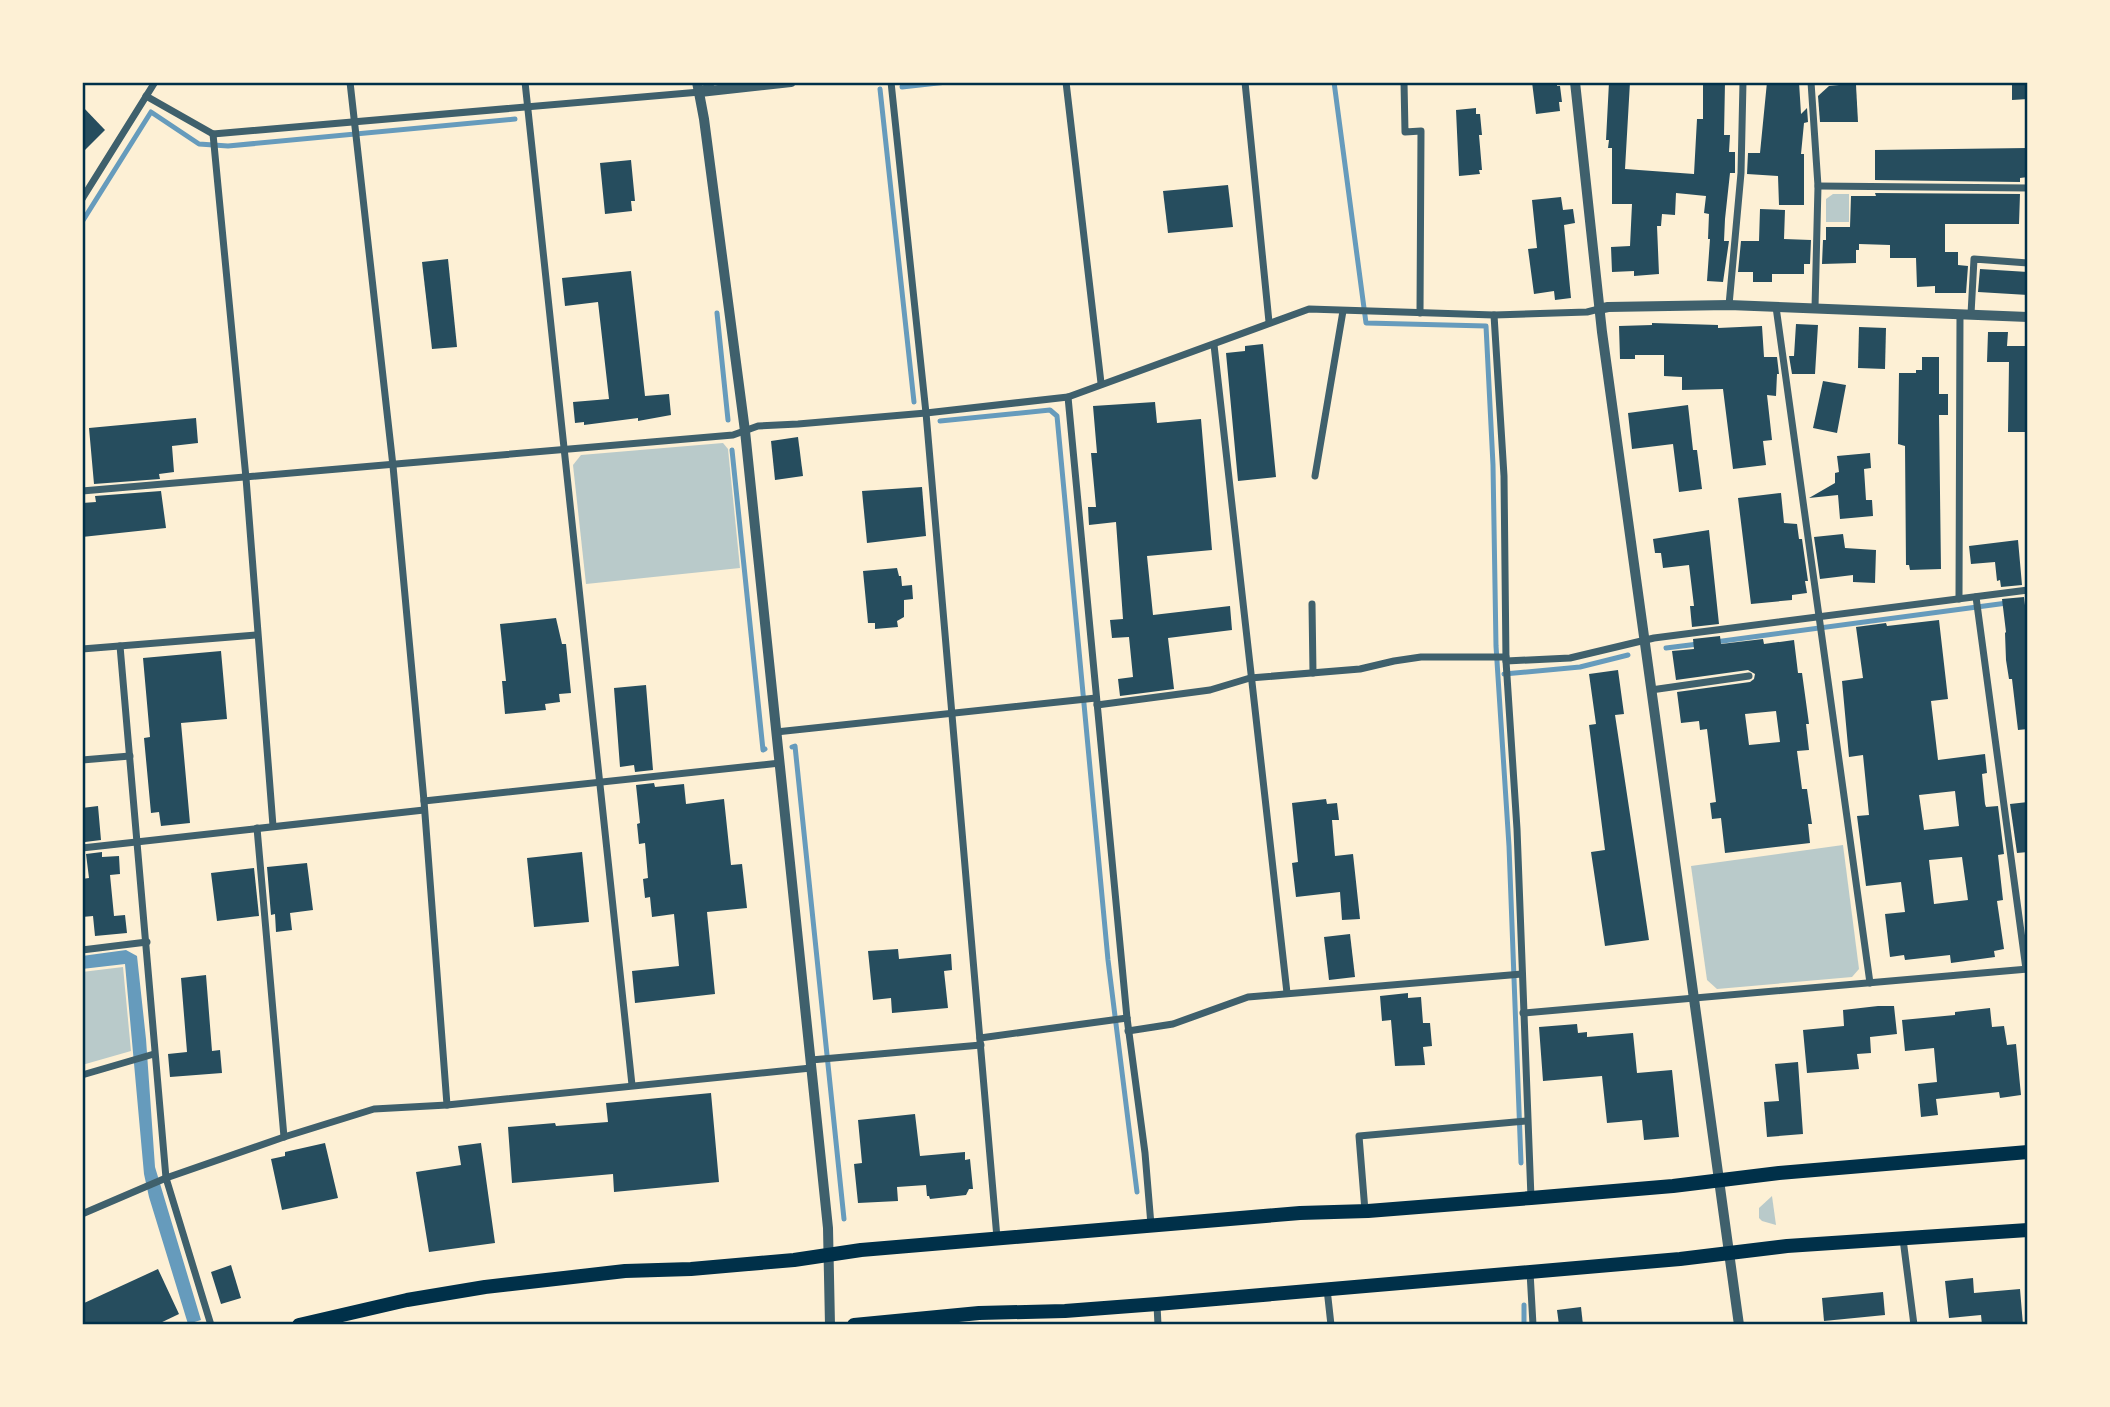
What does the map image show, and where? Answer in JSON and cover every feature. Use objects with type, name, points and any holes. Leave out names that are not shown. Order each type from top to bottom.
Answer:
[{"type":"highway","points":[[299,1325],[407,1300],[485,1287],[625,1271],[691,1269],[794,1260],[1151,1225],[1531,1198],[2028,1152]]},
{"type":"highway","points":[[854,1325],[979,1313],[1065,1311],[1157,1304],[1903,1238],[2028,1230]]},
{"type":"street","points":[[82,199],[155,82]]},
{"type":"street","points":[[350,82],[393,466],[424,801],[447,1105]]},
{"type":"street","points":[[525,82],[632,1086]]},
{"type":"street","points":[[697,86],[713,82]]},
{"type":"street","points":[[146,96],[213,142],[356,129],[697,86],[791,82]]},
{"type":"street","points":[[891,82],[926,413],[998,1238]]},
{"type":"street","points":[[1066,82],[1101,383]]},
{"type":"street","points":[[1245,82],[1269,322]]},
{"type":"street","points":[[1404,82],[1405,132],[1420,131],[1420,313]]},
{"type":"street","points":[[1575,82],[1599,309],[1740,1325]]},
{"type":"street","points":[[1728,305],[1741,173],[1743,82]]},
{"type":"street","points":[[1811,82],[1818,186],[1815,308]]},
{"type":"street","points":[[697,86],[745,430],[811,1064],[828,1255],[830,1325]]},
{"type":"street","points":[[213,142],[246,478],[273,826]]},
{"type":"street","points":[[1818,186],[2028,188]]},
{"type":"street","points":[[1959,599],[1966,314],[1974,259],[2028,263]]},
{"type":"street","points":[[82,491],[733,435],[758,426],[798,425],[1068,397],[1309,309],[1494,315],[1587,312],[1608,307],[1728,305],[2028,317]]},
{"type":"street","points":[[1776,307],[1870,983]]},
{"type":"street","points":[[1315,476],[1343,311]]},
{"type":"street","points":[[1494,315],[1504,476],[1502,658],[1507,673],[1517,829],[1516,975],[1523,1013],[1521,1122],[1531,1198]]},
{"type":"street","points":[[1214,345],[1287,993]]},
{"type":"street","points":[[1068,397],[1090,700],[1128,1031],[1145,1153],[1151,1225]]},
{"type":"street","points":[[776,733],[953,712],[1210,690],[1250,678],[1360,669],[1421,657],[1570,658],[1643,640],[1959,599],[1977,604],[2028,590]]},
{"type":"street","points":[[1312,604],[1313,673]]},
{"type":"street","points":[[1523,1013],[2027,969],[1977,604]]},
{"type":"street","points":[[82,649],[257,635]]},
{"type":"street","points":[[120,646],[147,942],[150,1055],[163,1179],[211,1325]]},
{"type":"street","points":[[1651,690],[1749,676]]},
{"type":"street","points":[[82,761],[131,756]]},
{"type":"street","points":[[424,801],[780,764]]},
{"type":"street","points":[[82,848],[424,810]]},
{"type":"street","points":[[257,828],[284,1137]]},
{"type":"street","points":[[84,949],[147,942]]},
{"type":"street","points":[[1128,1031],[1173,1024],[1248,997],[1516,975]]},
{"type":"street","points":[[82,1214],[163,1179],[284,1137],[374,1110],[632,1086],[811,1064],[827,1059],[980,1042],[1127,1018]]},
{"type":"street","points":[[82,1075],[150,1055]]},
{"type":"street","points":[[1364,1211],[1359,1136],[1521,1122]]},
{"type":"street","points":[[1903,1238],[1914,1325]]},
{"type":"street","points":[[1530,1272],[1533,1325]]},
{"type":"street","points":[[1327,1289],[1331,1325]]},
{"type":"street","points":[[1157,1304],[1158,1325]]},
{"type":"shaded area","points":[[1833,194],[1849,194],[1849,222],[1826,222],[1826,199]]},
{"type":"shaded area","points":[[723,443],[728,449],[740,568],[586,584],[573,465],[581,455]]},
{"type":"shaded area","points":[[1843,845],[1859,969],[1852,977],[1717,989],[1707,980],[1691,866]]},
{"type":"shaded area","points":[[123,967],[131,1051],[82,1065],[82,972]]},
{"type":"shaded area","points":[[1772,1196],[1776,1225],[1759,1218],[1759,1208]]},
{"type":"water","points":[[126,950],[137,956],[155,1167],[201,1320],[188,1324],[144,1174],[125,964],[82,969],[82,956]]},
{"type":"building","points":[[1532,82],[1557,82],[1562,102],[1559,102],[1560,111],[1536,114]]},
{"type":"building","points":[[1609,82],[1630,82],[1625,169],[1694,174],[1697,119],[1703,119],[1703,82],[1725,82],[1724,135],[1730,135],[1729,152],[1735,152],[1735,173],[1730,173],[1724,241],[1729,241],[1723,282],[1707,281],[1710,239],[1709,214],[1704,213],[1706,196],[1676,193],[1675,215],[1662,214],[1661,226],[1657,226],[1659,274],[1634,276],[1634,271],[1612,272],[1611,247],[1630,246],[1632,204],[1612,204],[1612,148],[1608,148],[1609,140],[1606,140]]},
{"type":"building","points":[[1767,82],[1799,82],[1801,114],[1807,108],[1808,122],[1804,123],[1801,154],[1804,154],[1804,205],[1779,205],[1778,176],[1747,174],[1748,153],[1760,153]]},
{"type":"building","points":[[2012,82],[2028,82],[2028,99],[2012,100]]},
{"type":"building","points":[[1856,85],[1858,122],[1820,122],[1818,96],[1829,86]]},
{"type":"building","points":[[82,106],[105,130],[82,153]]},
{"type":"building","points":[[1476,108],[1476,114],[1480,114],[1482,170],[1479,170],[1480,174],[1459,176],[1456,110]]},
{"type":"building","points":[[2028,148],[2028,177],[2020,178],[2020,182],[1875,180],[1875,150]]},
{"type":"building","points":[[631,160],[635,201],[631,201],[632,211],[605,214],[600,163]]},
{"type":"building","points":[[1228,185],[1233,227],[1168,233],[1163,191]]},
{"type":"building","points":[[1875,193],[2020,194],[2019,224],[1945,224],[1945,252],[1958,252],[1958,265],[1968,266],[1966,293],[1935,293],[1935,286],[1917,287],[1916,258],[1890,258],[1890,245],[1859,244],[1856,263],[1822,264],[1826,227],[1850,227],[1851,196],[1876,196]]},
{"type":"building","points":[[1561,197],[1563,210],[1573,209],[1575,223],[1564,225],[1571,298],[1555,300],[1554,291],[1534,294],[1528,249],[1537,248],[1532,200]]},
{"type":"building","points":[[1760,209],[1785,210],[1784,239],[1811,240],[1810,264],[1804,264],[1804,274],[1772,274],[1772,282],[1753,282],[1753,272],[1738,272],[1741,241],[1759,241]]},
{"type":"building","points":[[448,259],[457,347],[432,349],[422,262]]},
{"type":"building","points":[[1980,269],[2028,272],[2028,295],[1978,292]]},
{"type":"building","points":[[631,271],[645,396],[669,394],[671,415],[638,421],[638,418],[584,425],[584,422],[575,423],[573,402],[609,399],[598,302],[565,306],[562,278]]},
{"type":"building","points":[[1652,323],[1718,325],[1718,328],[1762,326],[1764,357],[1777,357],[1779,374],[1776,396],[1767,395],[1772,440],[1763,441],[1766,465],[1733,469],[1723,389],[1682,390],[1682,377],[1664,376],[1664,355],[1635,355],[1635,359],[1620,359],[1619,326]]},
{"type":"building","points":[[1796,324],[1818,325],[1815,374],[1792,374],[1789,356],[1794,356]]},
{"type":"building","points":[[1859,327],[1886,328],[1885,369],[1858,368]]},
{"type":"building","points":[[1988,332],[2008,332],[2007,346],[2028,346],[2028,432],[2008,432],[2009,362],[1987,362]]},
{"type":"building","points":[[1263,344],[1276,477],[1238,481],[1226,353],[1245,351],[1245,346]]},
{"type":"building","points":[[1922,357],[1939,357],[1939,394],[1948,394],[1948,415],[1939,415],[1941,569],[1910,570],[1909,565],[1906,565],[1905,446],[1898,444],[1899,373],[1916,373],[1916,370],[1922,370]]},
{"type":"building","points":[[1823,381],[1846,385],[1837,433],[1813,428]]},
{"type":"building","points":[[1155,402],[1157,423],[1201,419],[1212,550],[1147,556],[1153,615],[1230,606],[1232,630],[1168,638],[1174,689],[1120,696],[1118,679],[1133,677],[1129,637],[1112,638],[1110,620],[1123,619],[1116,522],[1089,525],[1088,507],[1096,507],[1091,453],[1097,453],[1093,406]]},
{"type":"building","points":[[1688,405],[1693,450],[1697,450],[1702,489],[1679,492],[1673,444],[1632,449],[1628,413]]},
{"type":"building","points":[[196,418],[198,443],[172,446],[174,472],[159,474],[160,479],[94,484],[89,428]]},
{"type":"building","points":[[798,437],[803,476],[775,480],[771,441]]},
{"type":"building","points":[[1870,453],[1871,468],[1864,469],[1866,500],[1872,500],[1873,516],[1840,519],[1838,495],[1809,498],[1835,483],[1835,473],[1839,472],[1837,456]]},
{"type":"building","points":[[922,487],[926,536],[867,543],[862,491]]},
{"type":"building","points":[[161,491],[166,528],[82,537],[82,503],[96,502],[95,496]]},
{"type":"building","points":[[1781,493],[1784,523],[1797,524],[1799,539],[1802,539],[1808,581],[1805,581],[1807,593],[1792,595],[1792,600],[1751,604],[1738,498]]},
{"type":"building","points":[[1709,530],[1719,624],[1692,627],[1690,606],[1694,606],[1689,565],[1663,568],[1661,553],[1655,553],[1653,539]]},
{"type":"building","points":[[1843,534],[1845,548],[1876,550],[1875,583],[1853,582],[1853,575],[1820,579],[1814,537]]},
{"type":"building","points":[[2018,540],[2022,585],[2001,587],[2000,580],[1997,581],[1995,562],[1971,564],[1969,546]]},
{"type":"building","points":[[897,568],[902,586],[912,585],[913,599],[904,600],[904,617],[897,621],[898,627],[875,629],[875,623],[868,623],[863,571]]},
{"type":"building","points":[[2024,597],[2028,630],[2028,729],[2018,730],[2012,679],[2009,679],[2006,660],[2002,599]]},
{"type":"building","points":[[556,618],[562,644],[566,644],[571,693],[559,694],[560,702],[545,704],[546,710],[505,714],[502,681],[506,681],[500,624]]},
{"type":"building","points":[[1939,620],[1948,699],[1931,701],[1938,760],[1985,754],[1987,773],[1982,774],[1985,804],[1986,807],[1998,806],[2004,854],[1998,855],[2003,900],[1997,901],[2004,949],[1994,951],[1995,957],[1951,963],[1950,955],[1905,960],[1904,955],[1890,957],[1885,914],[1905,912],[1901,882],[1866,886],[1857,816],[1869,815],[1863,755],[1849,757],[1842,681],[1863,678],[1856,627],[1886,623],[1887,626]],"holes":[[[1955,791],[1959,826],[1924,830],[1919,795]],[[1962,857],[1968,900],[1934,904],[1929,860]]]},
{"type":"building","points":[[1720,636],[1721,644],[1763,639],[1764,644],[1794,640],[1809,724],[1806,724],[1809,750],[1797,751],[1802,789],[1807,789],[1812,824],[1808,824],[1810,843],[1725,853],[1721,818],[1712,819],[1710,803],[1716,802],[1707,729],[1700,730],[1699,721],[1681,723],[1677,692],[1750,682],[1755,674],[1748,670],[1676,680],[1672,651],[1694,649],[1693,639]],"holes":[[[1776,711],[1780,742],[1749,745],[1745,714]]]},
{"type":"building","points":[[221,651],[227,719],[181,723],[190,823],[161,826],[159,812],[151,813],[144,738],[150,737],[143,658]]},
{"type":"building","points":[[1618,670],[1624,714],[1615,715],[1649,940],[1605,946],[1591,852],[1605,850],[1589,725],[1596,724],[1589,674]]},
{"type":"building","points":[[646,685],[653,770],[635,772],[634,765],[620,767],[614,688]]},
{"type":"building","points":[[654,783],[655,787],[684,784],[686,804],[724,799],[731,865],[742,864],[747,908],[707,912],[715,994],[635,1003],[632,971],[679,966],[674,914],[652,917],[650,897],[645,898],[643,879],[648,878],[645,843],[639,844],[636,785]]},
{"type":"building","points":[[1326,799],[1327,804],[1337,803],[1339,820],[1332,820],[1335,856],[1353,854],[1360,919],[1342,920],[1340,892],[1296,897],[1292,863],[1298,862],[1292,803]]},
{"type":"building","points":[[2028,802],[2028,852],[2017,853],[2010,804]]},
{"type":"building","points":[[98,806],[101,840],[85,842],[82,838],[82,808]]},
{"type":"building","points":[[102,852],[102,857],[119,856],[120,874],[110,875],[114,916],[125,915],[127,933],[95,936],[93,916],[82,917],[82,879],[89,878],[86,854]]},
{"type":"building","points":[[582,852],[589,922],[534,927],[527,858]]},
{"type":"building","points":[[307,863],[313,910],[290,913],[292,930],[276,932],[275,914],[271,915],[267,867]]},
{"type":"building","points":[[254,868],[259,916],[217,921],[211,873]]},
{"type":"building","points":[[1350,934],[1355,977],[1329,980],[1324,937]]},
{"type":"building","points":[[898,949],[899,959],[951,954],[952,970],[944,971],[948,1008],[892,1013],[891,998],[873,1000],[868,951]]},
{"type":"building","points":[[206,975],[212,1051],[220,1050],[222,1073],[170,1077],[168,1054],[187,1052],[181,978]]},
{"type":"building","points":[[1408,993],[1408,998],[1421,997],[1423,1023],[1430,1023],[1432,1046],[1423,1047],[1425,1065],[1395,1066],[1391,1020],[1382,1021],[1380,996]]},
{"type":"building","points":[[1894,1006],[1897,1034],[1870,1037],[1871,1053],[1857,1054],[1859,1069],[1807,1073],[1803,1030],[1844,1026],[1843,1010]]},
{"type":"building","points":[[1990,1008],[1992,1027],[2004,1026],[2007,1045],[2016,1044],[2021,1095],[2000,1098],[1999,1092],[1936,1099],[1938,1115],[1921,1117],[1918,1084],[1937,1082],[1934,1048],[1905,1051],[1902,1020],[1955,1015],[1955,1012]]},
{"type":"building","points":[[1577,1024],[1578,1033],[1587,1032],[1587,1037],[1633,1033],[1637,1073],[1672,1070],[1679,1137],[1644,1140],[1642,1120],[1607,1123],[1602,1076],[1543,1081],[1539,1027]]},
{"type":"building","points":[[1798,1062],[1803,1134],[1767,1137],[1764,1102],[1779,1101],[1775,1064]]},
{"type":"building","points":[[711,1093],[719,1182],[614,1192],[613,1174],[512,1183],[508,1127],[608,1122],[606,1103]]},
{"type":"building","points":[[915,1114],[920,1156],[965,1152],[965,1160],[970,1159],[973,1189],[969,1189],[966,1195],[930,1199],[926,1185],[897,1187],[898,1201],[858,1203],[854,1164],[862,1163],[858,1120]]},
{"type":"building","points":[[325,1143],[338,1198],[282,1210],[271,1159],[285,1156],[285,1152]]},
{"type":"building","points":[[481,1143],[495,1243],[429,1252],[416,1172],[461,1165],[458,1146]]},
{"type":"building","points":[[231,1265],[241,1298],[221,1304],[211,1272]]},
{"type":"building","points":[[158,1269],[179,1314],[156,1325],[82,1325],[82,1304]]},
{"type":"building","points":[[1973,1278],[1974,1293],[2020,1289],[2023,1325],[1982,1325],[1981,1315],[1949,1318],[1945,1281]]},
{"type":"building","points":[[1883,1292],[1885,1315],[1824,1321],[1822,1298]]},
{"type":"building","points":[[1581,1307],[1583,1325],[1559,1325],[1557,1310]]},
{"type":"waterway","points":[[902,87],[947,82]]},
{"type":"waterway","points":[[1334,82],[1366,323],[1486,326],[1493,465],[1496,646],[1509,846],[1521,1163]]},
{"type":"waterway","points":[[880,89],[914,402]]},
{"type":"waterway","points":[[82,222],[151,112],[199,144],[228,146],[515,119]]},
{"type":"waterway","points":[[717,313],[728,420]]},
{"type":"waterway","points":[[940,421],[1050,410],[1057,416],[1108,960],[1137,1192]]},
{"type":"waterway","points":[[732,450],[763,750],[765,749]]},
{"type":"waterway","points":[[1715,642],[2007,603]]},
{"type":"waterway","points":[[1666,648],[1698,644]]},
{"type":"waterway","points":[[1504,674],[1580,667],[1628,655]]},
{"type":"waterway","points":[[792,747],[795,746],[844,1219]]},
{"type":"waterway","points":[[1524,1305],[1524,1325]]}]
